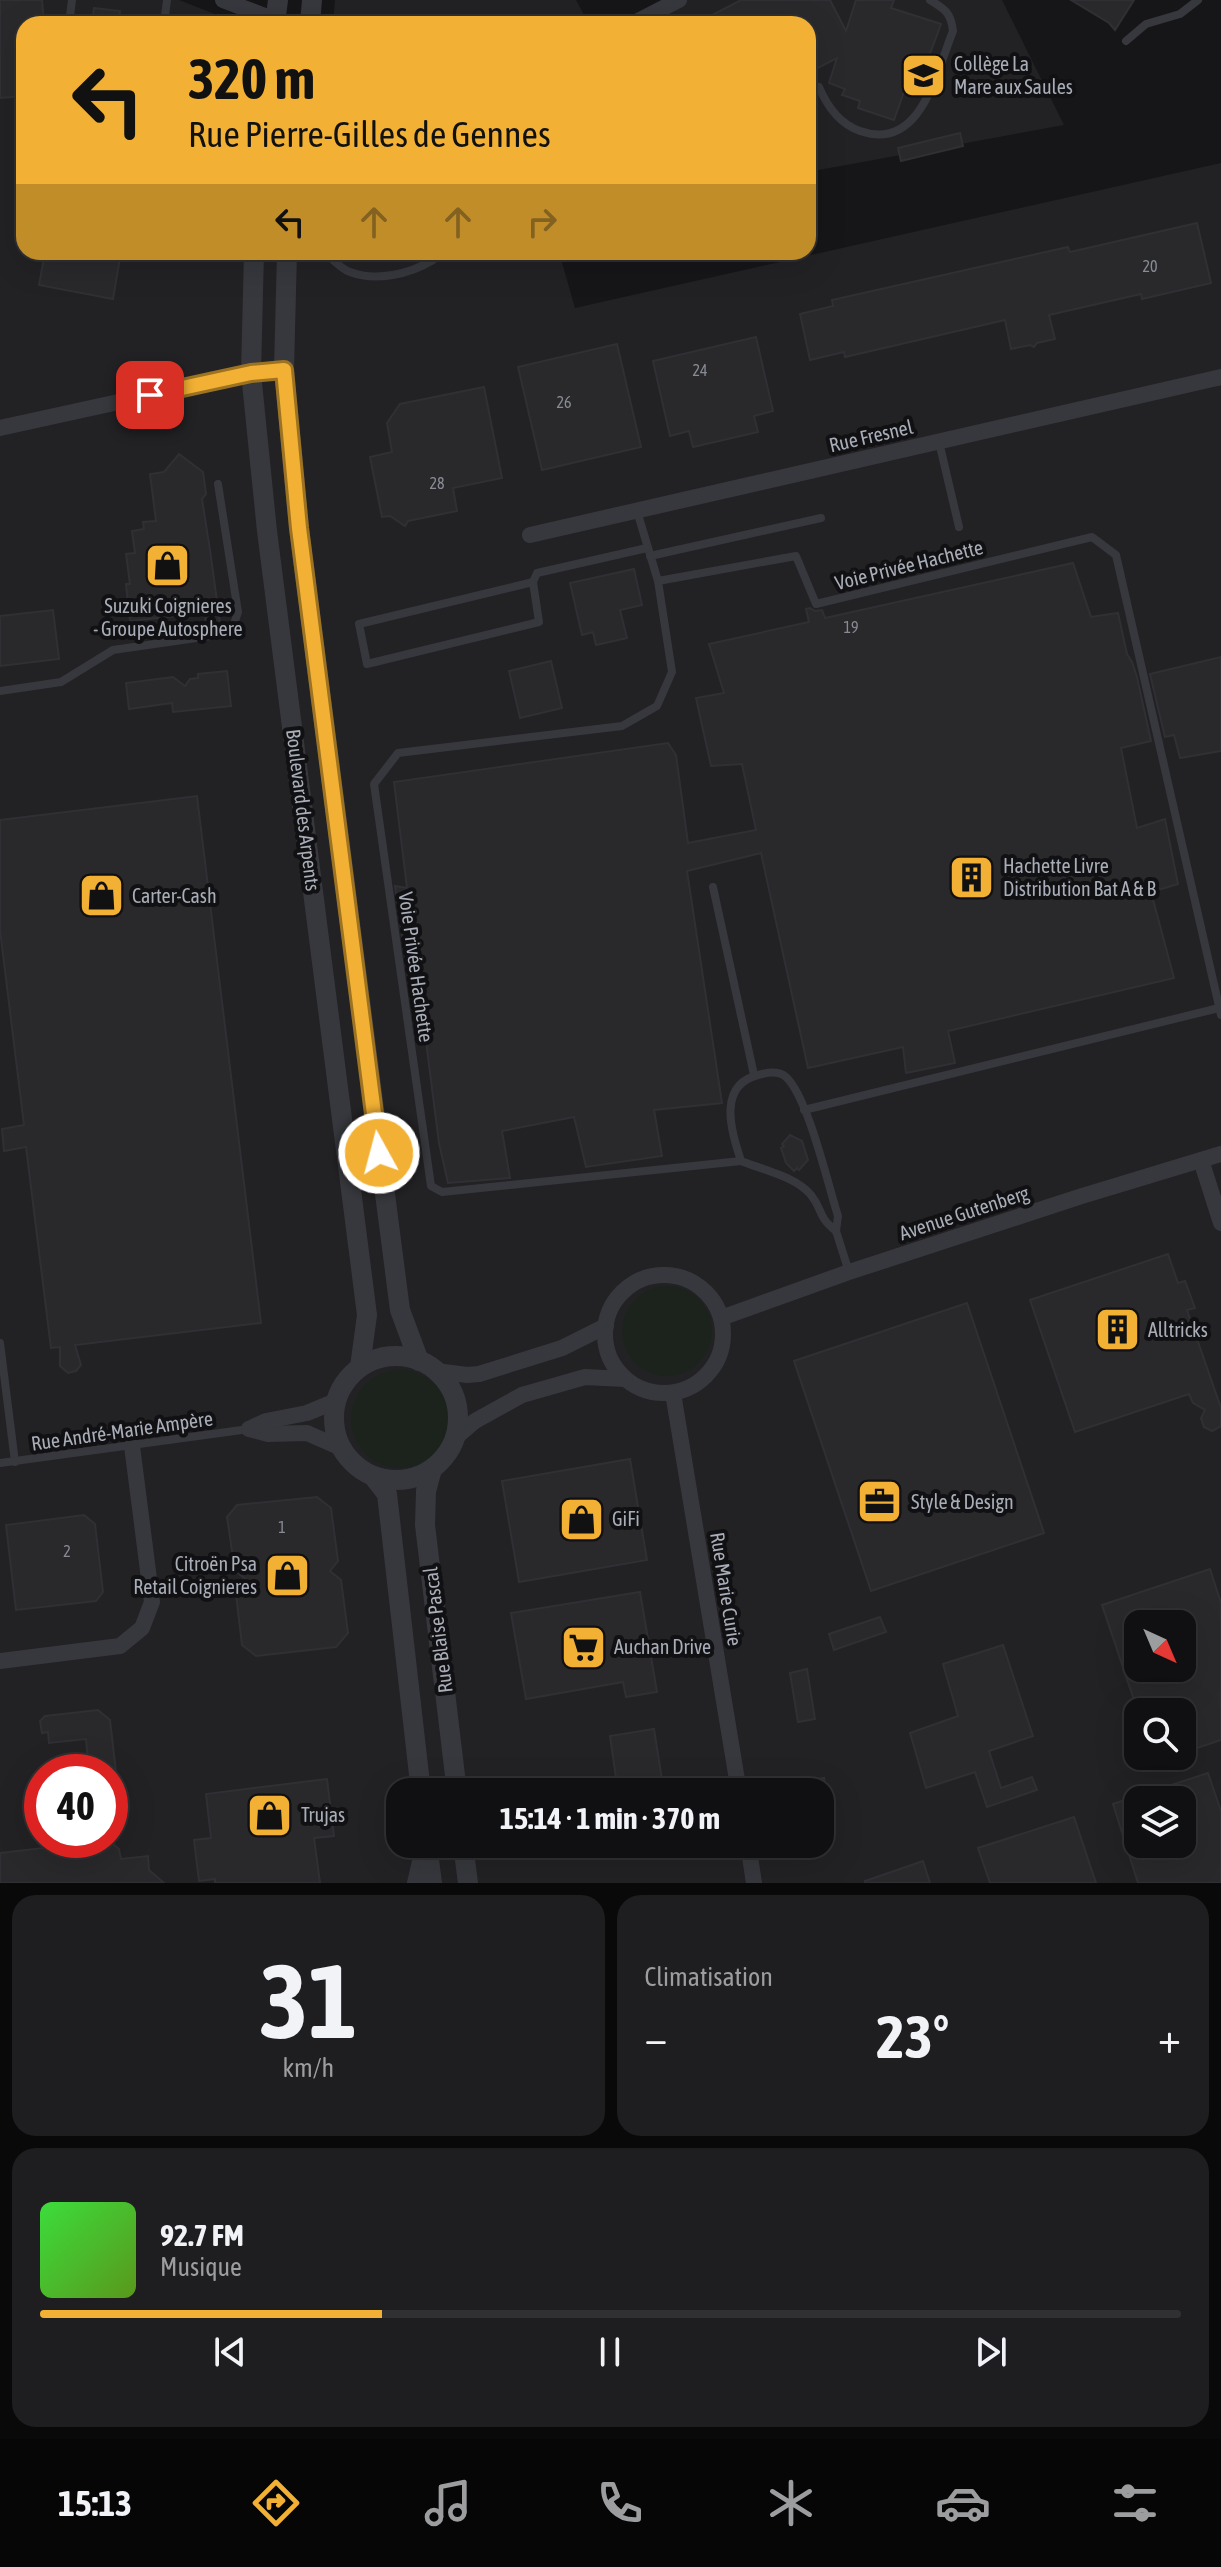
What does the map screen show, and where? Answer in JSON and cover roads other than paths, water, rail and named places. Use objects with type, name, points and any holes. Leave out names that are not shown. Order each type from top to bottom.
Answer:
[{"type":"street","points":[[223,0],[278,16]]},
{"type":"street","points":[[648,16],[679,0]]},
{"type":"street","name":"Boulevard des Arpents","points":[[254,260],[251,373],[267,531],[367,1315],[360,1367]]},
{"type":"street","name":"Boulevard des Arpents","points":[[287,260],[284,370],[299,528],[400,1310],[428,1366]]},
{"type":"street","points":[[0,428],[251,373],[284,370]]},
{"type":"street","name":"Rue Fresnel","points":[[530,535],[1221,377]]},
{"type":"street","name":"Avenue Gutenberg","points":[[721,1318],[849,1272],[1221,1154]]},
{"type":"street","points":[[1201,1160],[1221,1223]]},
{"type":"street","points":[[660,1275],[680,1277],[698,1286],[713,1300],[721,1318],[723,1338],[719,1357],[708,1374],[692,1387],[673,1393],[648,1391],[625,1379],[614,1365],[606,1346],[606,1326],[612,1307],[624,1291],[641,1280],[660,1275]]},
{"type":"street","points":[[606,1326],[562,1348],[479,1374],[467,1375],[401,1356],[385,1357],[360,1367],[346,1382],[336,1401],[335,1431],[341,1448],[350,1460],[373,1476],[394,1480],[415,1477],[432,1469],[444,1458],[454,1439],[475,1421],[522,1395],[585,1377],[625,1379]]},
{"type":"street","points":[[428,1366],[452,1391],[457,1409],[454,1439]]},
{"type":"street","name":"Rue Marie Curie","points":[[673,1393],[737,1778]]},
{"type":"street","points":[[249,1429],[266,1421],[307,1413],[336,1401]]},
{"type":"street","points":[[249,1429],[268,1434],[307,1433],[341,1448]]},
{"type":"street","points":[[0,1661],[120,1646],[142,1628],[152,1602],[132,1446]]},
{"type":"street","name":"Rue Blaise Pascal","points":[[432,1469],[426,1491],[425,1525],[455,1778]]},
{"type":"street","name":"Rue Blaise Pascal","points":[[373,1476],[387,1494],[419,1778]]},
{"type":"street","points":[[415,1883],[422,1858]]},
{"type":"street","points":[[428,1858],[432,1883]]},
{"type":"street","points":[[465,1858],[468,1883]]},
{"type":"street","points":[[750,1858],[754,1883]]},
{"type":"lane","points":[[819,87],[826,105],[855,129],[875,135],[904,128],[921,112],[953,31],[951,17],[945,9],[930,0]]},
{"type":"lane","points":[[1126,41],[1146,24],[1180,14],[1198,0]]},
{"type":"lane","points":[[334,260],[347,272],[372,278],[419,269],[433,260]]},
{"type":"lane","points":[[939,442],[959,527]]},
{"type":"lane","points":[[0,691],[61,682],[113,650],[210,636],[234,624],[238,612],[218,484]]},
{"type":"lane","points":[[636,510],[658,581]]},
{"type":"lane","points":[[533,582],[359,624],[367,664],[539,622],[533,582],[537,573],[821,518]]},
{"type":"lane","name":"Voie Privée Hachette","points":[[836,1231],[822,1221],[817,1204],[803,1187],[741,1161],[442,1192],[431,1186],[374,784],[398,753],[622,726],[657,706],[672,672],[658,581],[796,556],[816,604],[1092,537],[1116,555],[1220,1012],[804,1110],[838,1216],[836,1231],[849,1272]]},
{"type":"lane","points":[[713,887],[754,1075]]},
{"type":"lane","points":[[741,1161],[730,1121],[730,1102],[738,1086],[754,1075],[778,1073],[786,1077],[804,1110]]},
{"type":"lane","points":[[0,1343],[15,1462]]},
{"type":"lane","name":"Rue André-Marie Ampère","points":[[0,1463],[249,1429]]},
{"type":"place","name":"Collège La Mare aux Saules","points":[[923,75]]},
{"type":"place","name":"Suzuki Coignieres - Groupe Autosphere","points":[[168,566]]},
{"type":"place","name":"Hachette Livre Distribution Bat A & B","points":[[972,878]]},
{"type":"place","name":"Carter-Cash","points":[[101,896]]},
{"type":"place","name":"Alltricks","points":[[1117,1330]]},
{"type":"place","name":"Style & Design","points":[[880,1502]]},
{"type":"place","name":"GiFi","points":[[581,1519]]},
{"type":"place","name":"Citroën Psa Retail Coignieres","points":[[288,1576]]},
{"type":"place","name":"Auchan Drive","points":[[583,1647]]},
{"type":"place","name":"Trujas","points":[[270,1815]]}]
